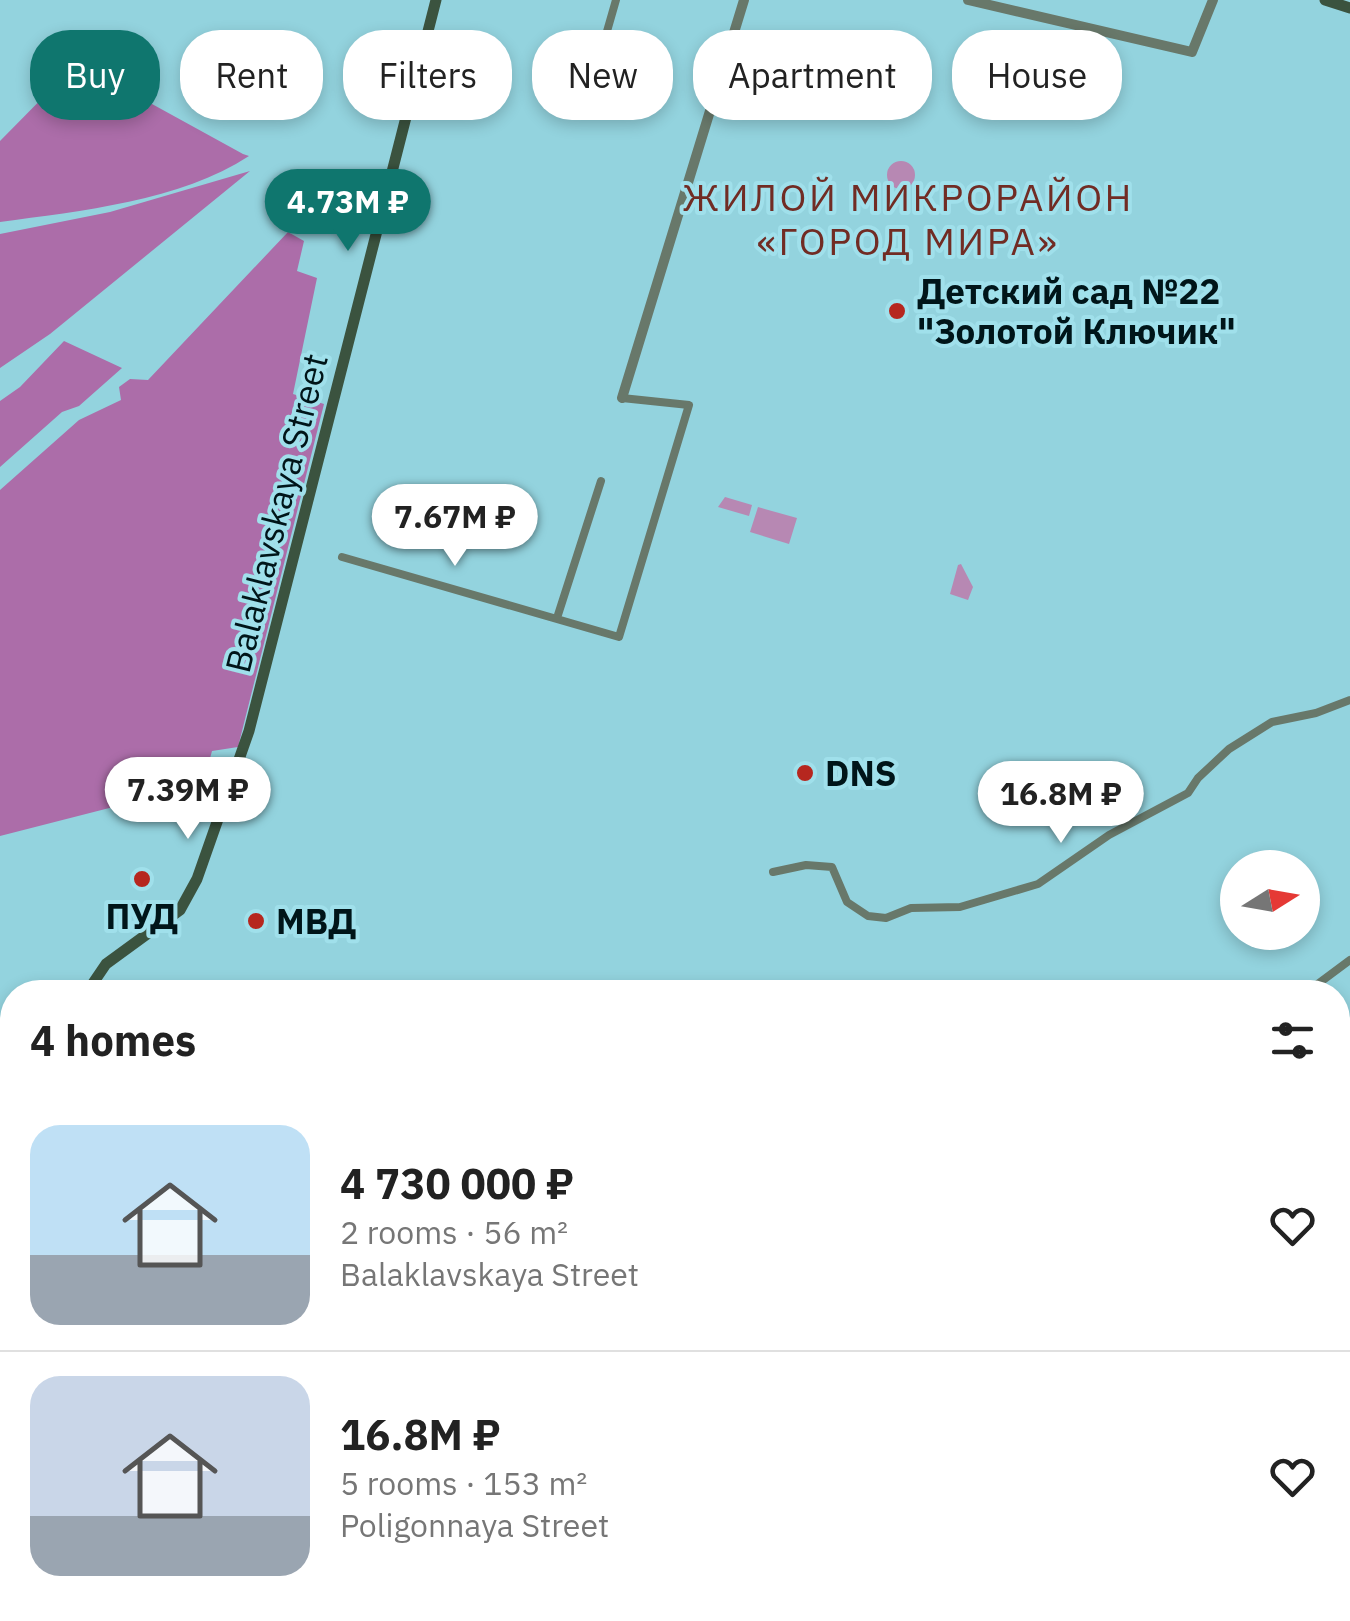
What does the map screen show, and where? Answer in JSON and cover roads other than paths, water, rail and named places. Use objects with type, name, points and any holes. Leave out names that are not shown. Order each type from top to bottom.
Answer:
[{"type":"main road","name":"Balaklavskaya Street","points":[[95,980],[106,964],[180,910],[198,879],[249,731],[436,0]]},
{"type":"main road","points":[[1324,0],[1350,8]]},
{"type":"street","points":[[607,30],[616,0]]},
{"type":"street","points":[[342,557],[619,636],[689,405],[622,398],[744,0]]},
{"type":"street","points":[[968,0],[1192,52],[1214,0]]},
{"type":"street","points":[[557,618],[601,481]]},
{"type":"street","points":[[773,872],[806,865],[832,867],[847,902],[868,916],[886,918],[911,908],[960,907],[1038,884],[1108,835],[1188,793],[1229,749],[1272,722],[1316,713],[1350,700]]},
{"type":"street","points":[[1323,980],[1350,960]]},
{"type":"place","name":"Детский сад №22 \"Золотой Ключик\"","points":[[897,311]]},
{"type":"place","name":"DNS","points":[[805,773]]},
{"type":"place","name":"ПУД","points":[[142,879]]},
{"type":"place","name":"МВД","points":[[256,921]]},
{"type":"district","name":"ЖИЛОЙ МИКРОРАЙОН «ГОРОД МИРА»","points":[[908,218]]}]
